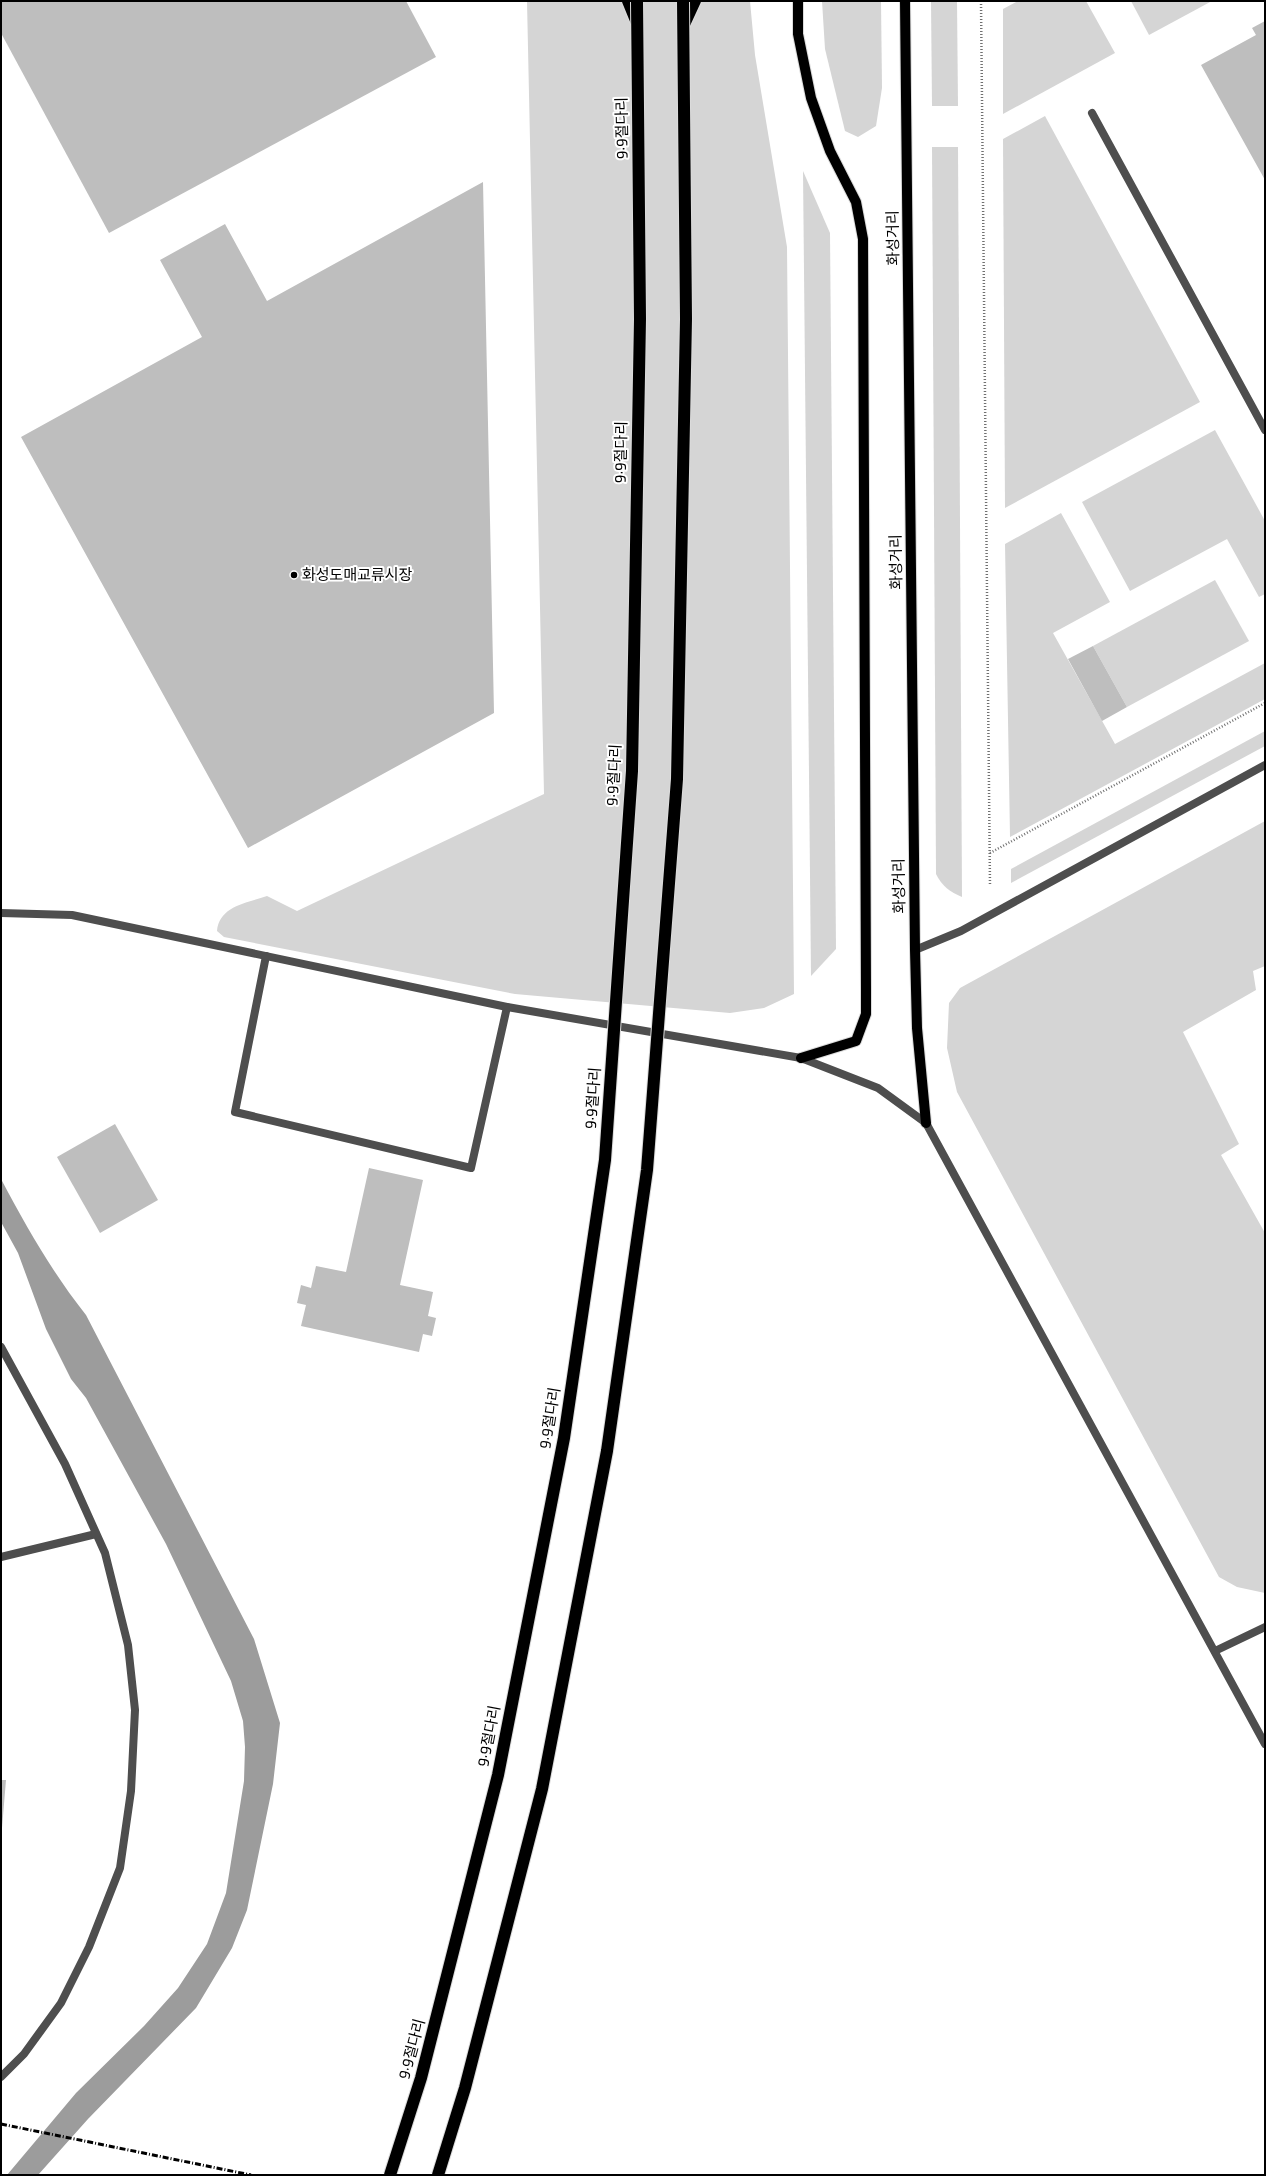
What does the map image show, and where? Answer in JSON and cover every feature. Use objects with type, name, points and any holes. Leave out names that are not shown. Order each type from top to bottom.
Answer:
[{"type":"highway","name":"9·9절다리","points":[[390,2175],[421,2078],[498,1775],[564,1438],[605,1160],[632,771],[640,319],[637,1]]},
{"type":"highway","points":[[438,2175],[465,2088],[542,1789],[608,1451],[647,1170],[677,779],[686,318],[682,1]]},
{"type":"main road","points":[[627,1],[637,26]]},
{"type":"main road","points":[[683,29],[696,1]]},
{"type":"main road","name":"화성거리","points":[[798,1],[798,34],[811,98],[830,151],[856,202],[862,239],[866,982],[866,1014],[856,1041],[800,1058]]},
{"type":"main road","name":"화성거리","points":[[905,1],[915,950],[917,1028],[926,1122]]},
{"type":"street","points":[[1092,113],[1265,430]]},
{"type":"street","points":[[915,950],[961,931],[1265,765]]},
{"type":"street","points":[[1,913],[72,915],[508,1008],[800,1058],[878,1088],[926,1122],[1265,1744]]},
{"type":"street","points":[[266,956],[235,1112],[471,1168],[508,1008]]},
{"type":"street","points":[[1,1347],[65,1464],[105,1553],[128,1644],[135,1710],[131,1791],[120,1868],[89,1947],[61,2003],[24,2054],[1,2077]]},
{"type":"street","points":[[1,1557],[96,1534]]},
{"type":"street","points":[[1215,1651],[1265,1627]]},
{"type":"path","points":[[981,1],[991,915]]},
{"type":"path","points":[[990,854],[1265,703]]},
{"type":"shaded area","points":[[527,1],[750,1],[755,55],[787,247],[794,994],[764,1008],[730,1013],[515,994],[224,937],[217,931],[223,916],[235,907],[267,896],[297,911],[544,794]]},
{"type":"shaded area","points":[[822,1],[881,1],[882,88],[876,126],[858,137],[845,131],[825,49]]},
{"type":"shaded area","points":[[931,1],[957,1],[958,106],[932,106]]},
{"type":"shaded area","points":[[1018,1],[1086,1],[1115,53],[1003,114],[1003,9]]},
{"type":"shaded area","points":[[1131,1],[1212,1],[1149,35]]},
{"type":"shaded area","points":[[1045,116],[1200,402],[1005,508],[1003,139]]},
{"type":"shaded area","points":[[932,147],[958,147],[962,897],[947,888],[936,874]]},
{"type":"shaded area","points":[[803,171],[830,233],[836,949],[811,976]]},
{"type":"shaded area","points":[[1215,430],[1265,521],[1265,594],[1259,597],[1227,539],[1130,591],[1082,502]]},
{"type":"shaded area","points":[[1061,513],[1110,602],[1053,633],[1115,744],[1265,663],[1265,699],[1010,837],[1005,544]]},
{"type":"shaded area","points":[[1215,580],[1249,641],[1127,707],[1093,646]]},
{"type":"shaded area","points":[[1265,731],[1265,746],[1011,883],[1011,869]]},
{"type":"shaded area","points":[[1265,821],[1265,966],[1253,971],[1256,990],[1183,1032],[1239,1144],[1221,1155],[1265,1233],[1265,1593],[1237,1587],[1219,1577],[957,1092],[947,1048],[949,1003],[960,988]]},
{"type":"shaded area","points":[[1,1179],[40,1249],[86,1315],[254,1639],[280,1723],[273,1784],[247,1910],[232,1948],[196,2008],[88,2119],[38,2175],[7,2175],[76,2093],[144,2026],[178,1988],[207,1944],[226,1893],[244,1781],[245,1747],[243,1721],[231,1681],[166,1544],[86,1398],[71,1379],[46,1329],[18,1253],[1,1222]]},
{"type":"building","points":[[1,1],[406,1],[436,57],[109,233],[1,33]]},
{"type":"building","points":[[1265,21],[1265,180],[1201,65],[1256,35],[1252,28]]},
{"type":"building","name":"화성도매교류시장","points":[[483,182],[494,713],[248,848],[21,437],[202,337],[160,260],[225,224],[267,301]]},
{"type":"building","points":[[1093,646],[1127,707],[1102,721],[1068,659]]},
{"type":"building","points":[[115,1124],[158,1200],[100,1233],[57,1157]]},
{"type":"building","points":[[369,1168],[423,1180],[400,1285],[433,1292],[428,1316],[436,1318],[432,1336],[423,1334],[419,1352],[301,1326],[306,1305],[297,1303],[301,1285],[311,1288],[316,1266],[346,1272]]},
{"type":"building","points":[[1,1780],[6,1780],[2,1828],[1,1828]]},
{"type":"railway","points":[[1,2124],[251,2175]]},
{"type":"place","name":"화성도매교류시장","points":[[294,575]]}]
